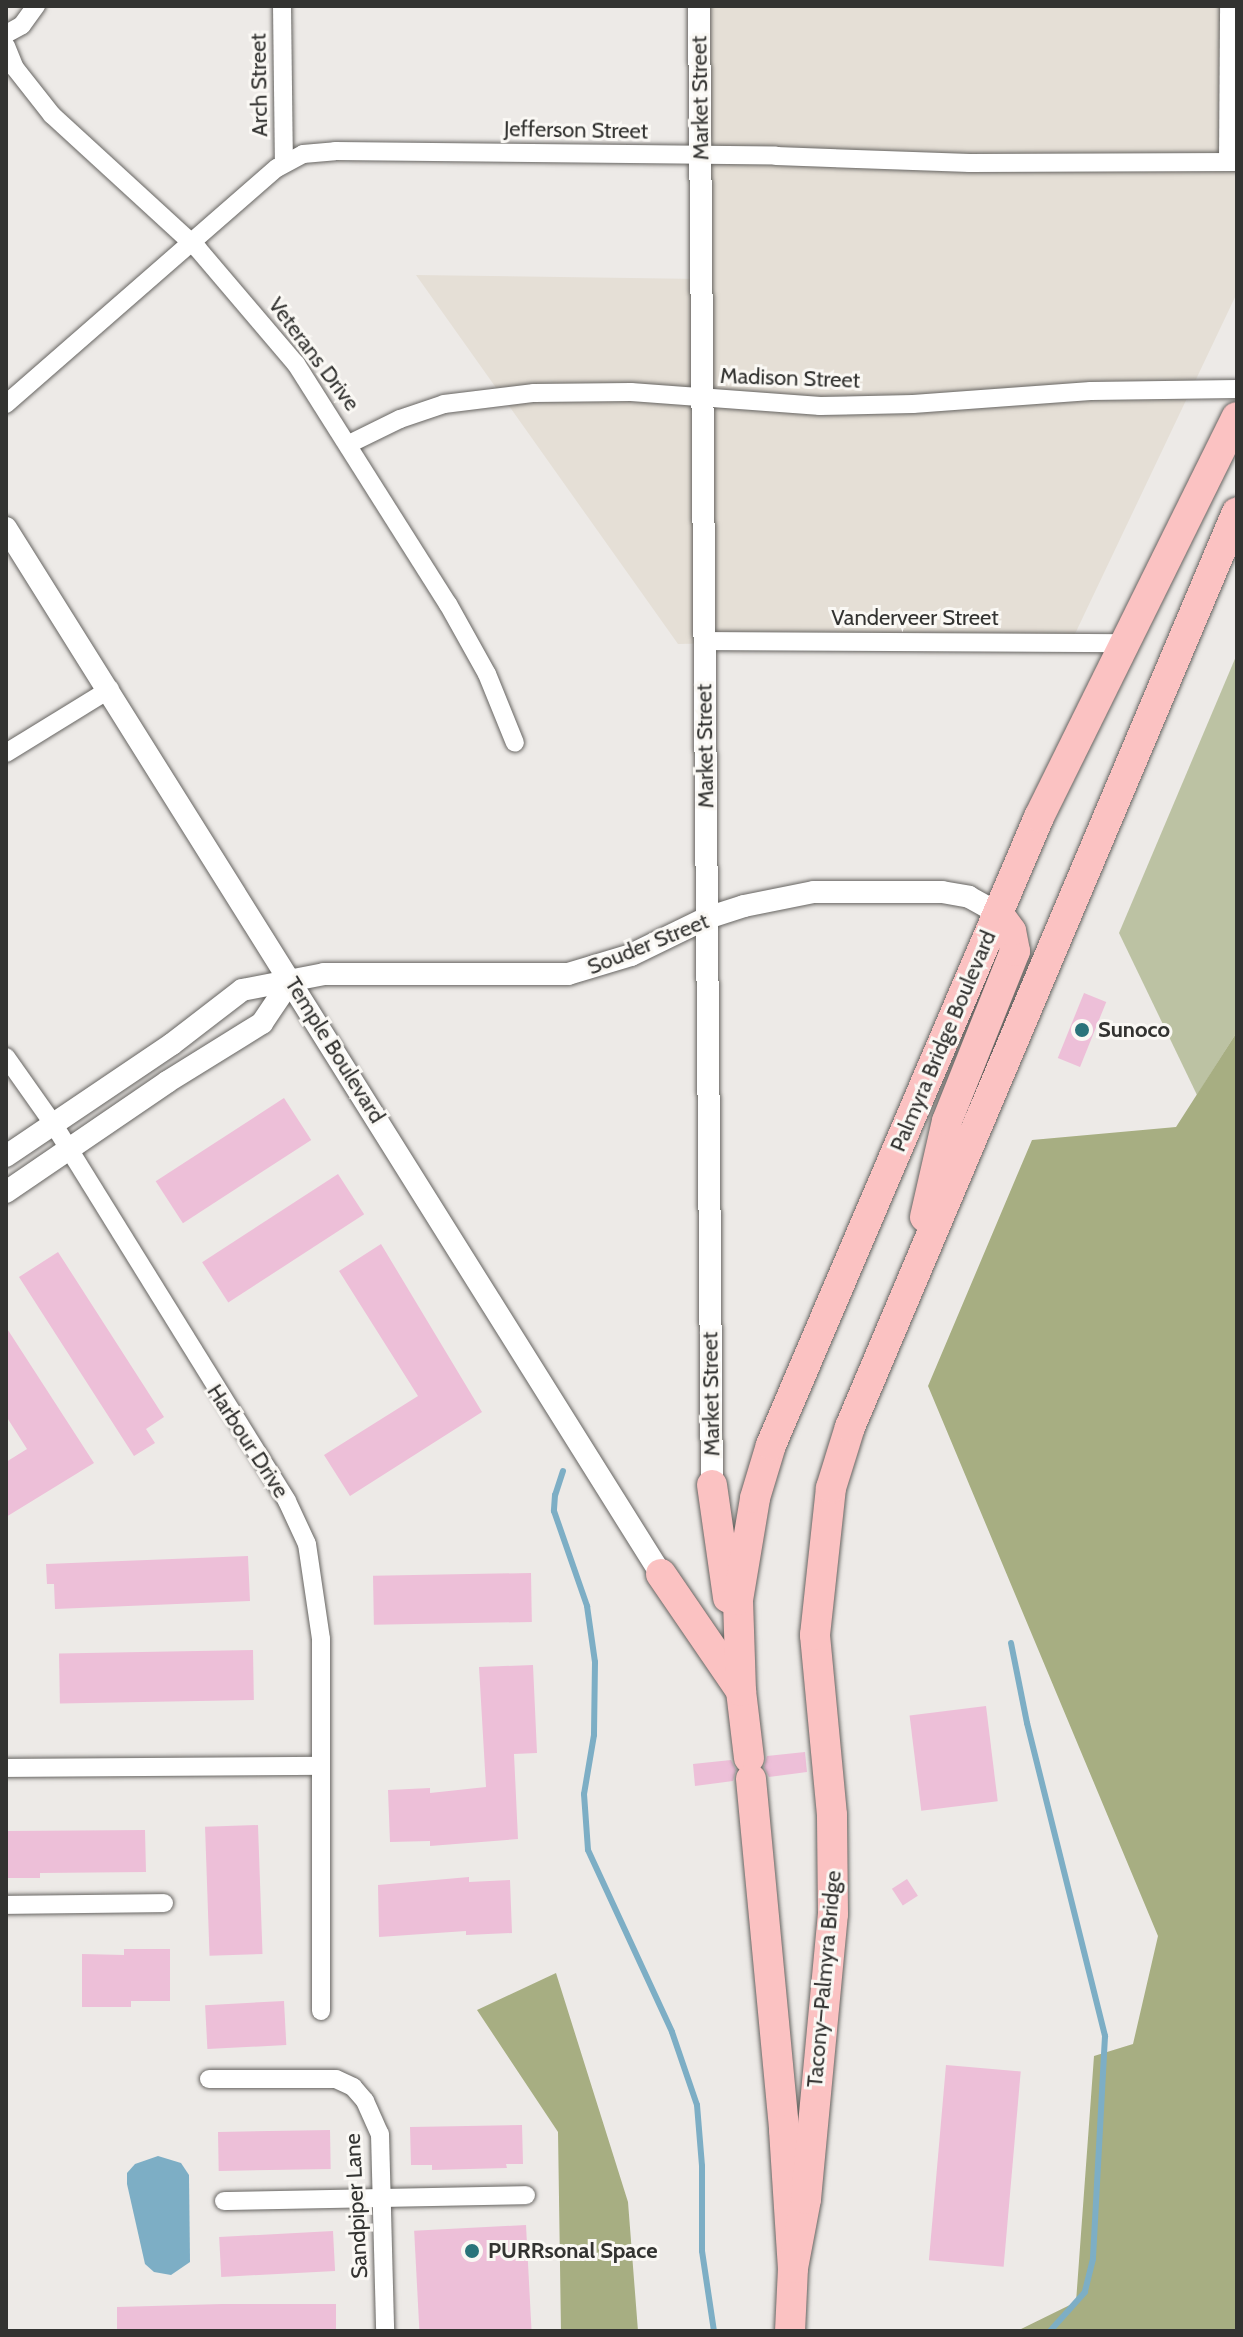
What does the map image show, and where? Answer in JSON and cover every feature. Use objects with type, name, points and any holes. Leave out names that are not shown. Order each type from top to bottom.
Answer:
[{"type":"highway","name":"Palmyra Bridge Boulevard","points":[[741,1691],[737,1635],[742,1564],[755,1498],[771,1445],[1062,767],[1237,417]]},
{"type":"highway","points":[[911,1285],[1237,512]]},
{"type":"highway","points":[[911,1285],[947,1121],[1015,951],[1011,931],[998,913]]},
{"type":"highway","name":"Tacony–Palmyra Bridge","points":[[793,2268],[806,2199],[833,1914],[832,1815],[815,1635],[822,1545],[831,1488],[844,1442],[911,1285]]},
{"type":"highway","points":[[712,1485],[721,1557],[737,1635]]},
{"type":"highway","points":[[661,1574],[741,1691]]},
{"type":"highway","name":"Tacony–Palmyra Bridge","points":[[741,1691],[779,2064],[793,2268],[790,2331]]},
{"type":"street","points":[[6,34],[22,25],[36,6]]},
{"type":"street","name":"Arch Street","points":[[282,6],[284,163]]},
{"type":"street","name":"Market Street","points":[[699,6],[712,1485]]},
{"type":"street","points":[[1229,6],[1233,161]]},
{"type":"street","name":"Veterans Drive","points":[[6,46],[15,68],[52,115],[190,241],[296,364],[349,444],[473,648],[515,743]]},
{"type":"street","name":"Jefferson Street","points":[[6,404],[190,241],[284,163],[303,154],[335,151],[700,155],[970,163],[1233,161]]},
{"type":"street","name":"Madison Street","points":[[349,444],[400,419],[473,398],[534,393],[631,392],[820,406],[913,404],[1091,391],[1237,389]]},
{"type":"street","name":"Temple Boulevard","points":[[6,528],[110,689],[661,1574]]},
{"type":"street","name":"Vanderveer Street","points":[[704,641],[1124,643]]},
{"type":"street","points":[[6,753],[110,689]]},
{"type":"street","name":"Souder Street","points":[[291,980],[324,974],[568,974],[631,955],[707,918],[770,899],[854,890],[957,894],[980,901],[998,913]]},
{"type":"street","points":[[6,1156],[172,1044],[242,990],[291,980]]},
{"type":"street","points":[[6,1192],[262,1023],[291,980]]},
{"type":"street","points":[[172,1044],[189,1069]]},
{"type":"street","name":"Harbour Drive","points":[[6,1057],[54,1125],[287,1501],[307,1544],[321,1639],[321,2011]]},
{"type":"street","points":[[6,1768],[321,1766]]},
{"type":"street","points":[[6,1905],[164,1903]]},
{"type":"street","name":"Sandpiper Lane","points":[[209,2079],[336,2079],[353,2087],[365,2101],[380,2134],[385,2331]]},
{"type":"street","points":[[224,2201],[526,2195]]},
{"type":"shaded area","points":[[699,6],[1237,6],[1237,293],[1074,636],[678,644],[416,275],[701,279]]},
{"type":"green space","points":[[1237,654],[1237,1032],[1197,1095],[1119,933]]},
{"type":"green space","points":[[1237,1032],[1237,2331],[1017,2331],[1076,2302],[1094,2056],[1133,2044],[1158,1936],[928,1386],[1032,1140],[1176,1127]]},
{"type":"green space","points":[[556,1973],[628,2202],[638,2331],[561,2331],[558,2132],[477,2010]]},
{"type":"water","points":[[158,2156],[181,2163],[189,2175],[190,2262],[171,2275],[154,2272],[145,2264],[127,2184],[127,2173],[135,2164]]},
{"type":"building","name":"Sunoco","points":[[1084,993],[1106,1002],[1080,1067],[1058,1058]]},
{"type":"building","points":[[284,1098],[311,1140],[183,1223],[156,1181]]},
{"type":"building","points":[[338,1174],[364,1214],[228,1302],[202,1262]]},
{"type":"building","points":[[381,1244],[482,1412],[350,1496],[324,1455],[418,1396],[339,1271]]},
{"type":"building","points":[[58,1252],[164,1417],[146,1429],[155,1443],[134,1456],[19,1277]]},
{"type":"building","points":[[6,1327],[94,1463],[6,1517],[6,1462],[27,1449],[6,1416]]},
{"type":"building","points":[[248,1556],[250,1601],[55,1609],[54,1584],[47,1584],[46,1564]]},
{"type":"building","points":[[531,1573],[532,1622],[374,1625],[373,1576]]},
{"type":"building","points":[[253,1650],[254,1700],[60,1703],[59,1653]]},
{"type":"building","points":[[533,1665],[537,1753],[514,1754],[518,1839],[430,1846],[430,1841],[390,1842],[388,1790],[430,1788],[430,1793],[486,1787],[479,1667]]},
{"type":"building","points":[[986,1706],[998,1801],[921,1811],[910,1715]]},
{"type":"building","points":[[805,1752],[807,1772],[769,1777],[764,1767],[767,1756]]},
{"type":"building","points":[[731,1760],[736,1770],[733,1781],[695,1786],[693,1764]]},
{"type":"building","points":[[258,1825],[263,1954],[210,1956],[205,1827]]},
{"type":"building","points":[[145,1830],[146,1872],[40,1873],[40,1878],[6,1878],[6,1831]]},
{"type":"building","points":[[469,1877],[469,1882],[510,1880],[512,1933],[466,1935],[466,1931],[379,1937],[378,1885]]},
{"type":"building","points":[[907,1879],[918,1896],[903,1906],[892,1889]]},
{"type":"building","points":[[124,1949],[170,1949],[170,2001],[131,2001],[131,2007],[82,2007],[82,1954],[124,1955]]},
{"type":"building","points":[[284,2001],[286,2045],[207,2049],[205,2005]]},
{"type":"building","points":[[946,2065],[1021,2072],[1004,2267],[929,2260]]},
{"type":"building","points":[[522,2125],[523,2164],[506,2164],[507,2168],[432,2170],[432,2165],[411,2165],[410,2127]]},
{"type":"building","points":[[330,2130],[331,2169],[219,2171],[218,2132]]},
{"type":"building","points":[[526,2225],[532,2331],[419,2331],[414,2231]]},
{"type":"building","points":[[333,2231],[335,2271],[221,2277],[219,2237]]},
{"type":"building","points":[[336,2304],[336,2331],[117,2331],[117,2307]]},
{"type":"waterway","points":[[563,1471],[555,1495],[554,1511],[587,1606],[595,1662],[594,1735],[584,1794],[588,1850],[672,2032],[697,2105],[702,2166],[702,2251],[714,2331]]},
{"type":"waterway","points":[[1011,1643],[1027,1723],[1105,2036],[1093,2259],[1085,2292],[1050,2331]]},
{"type":"place","name":"Sunoco","points":[[1082,1030]]},
{"type":"place","name":"PURRsonal Space","points":[[472,2251]]}]
